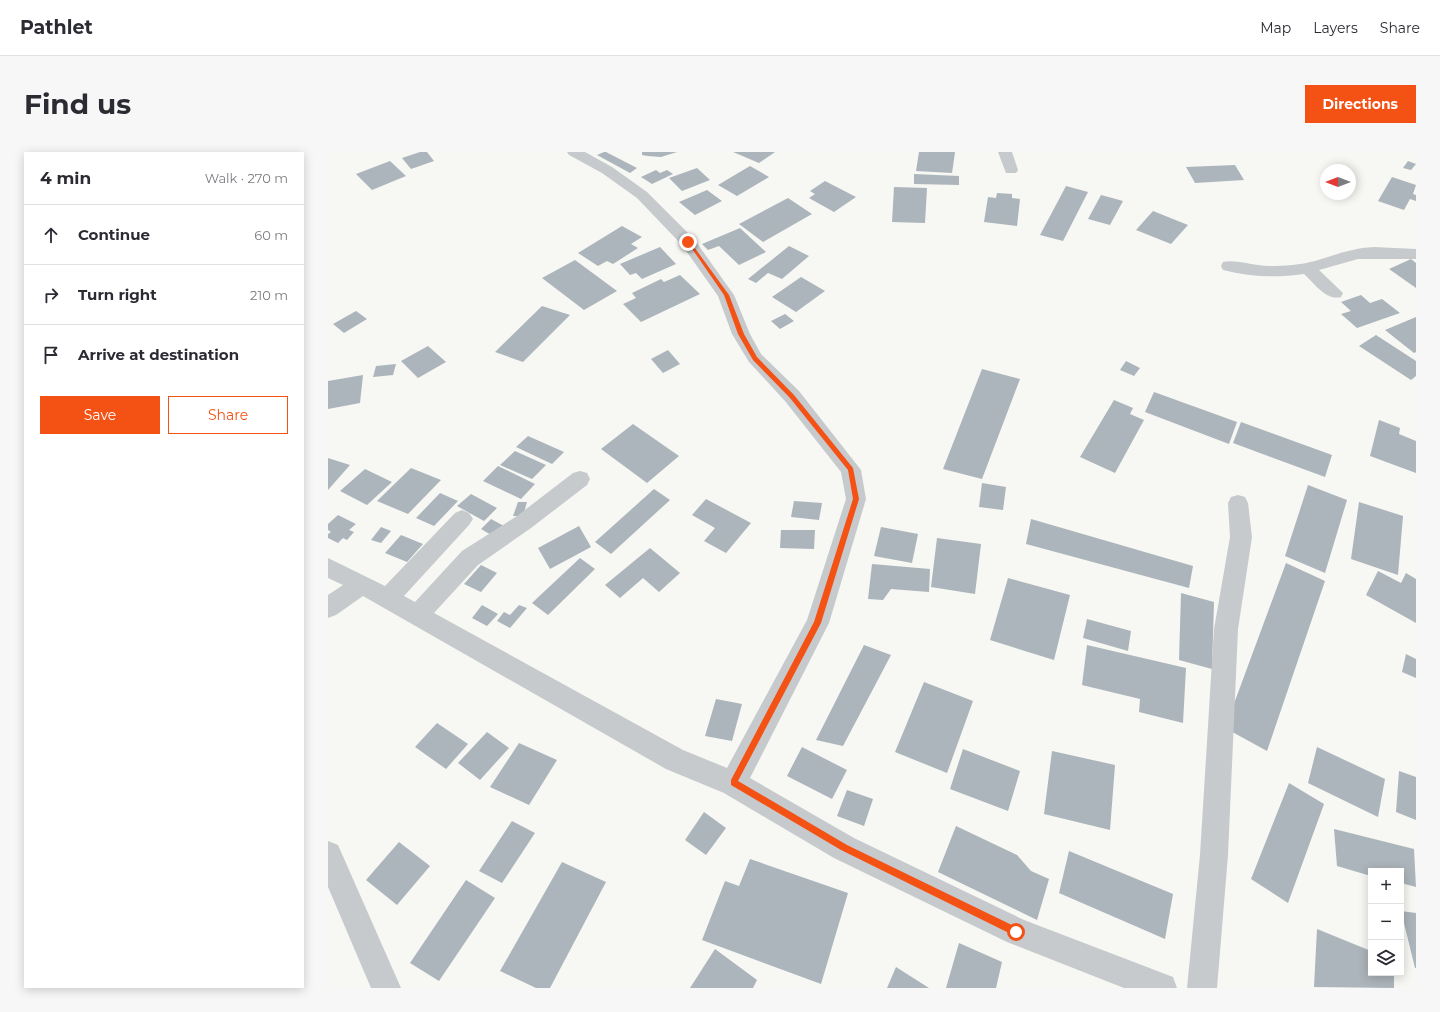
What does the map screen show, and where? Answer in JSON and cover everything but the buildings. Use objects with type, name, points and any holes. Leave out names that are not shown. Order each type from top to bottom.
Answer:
[{"type":"street","points":[[1005,152],[1011,170]]},
{"type":"street","points":[[581,153],[642,196],[688,242],[726,295],[741,334],[755,358],[792,396],[851,470],[856,499],[818,623],[734,783]]},
{"type":"street","points":[[1229,266],[1249,272],[1280,272],[1307,268],[1354,254],[1375,251],[1416,254]]},
{"type":"street","points":[[1307,268],[1335,293]]},
{"type":"street","points":[[417,616],[470,558],[524,522],[580,479]]},
{"type":"street","points":[[1202,988],[1214,855],[1226,629],[1242,537],[1238,503]]},
{"type":"street","points":[[387,599],[462,519]]},
{"type":"street","points":[[328,567],[362,584],[675,760],[734,783],[844,848],[1016,932],[1162,988]]},
{"type":"street","points":[[328,608],[362,584]]},
{"type":"street","points":[[328,856],[386,988]]},
{"type":"route","points":[[688,242],[726,295],[741,334],[755,358],[792,396],[851,470],[856,499],[818,623],[734,783],[844,848],[1016,932]]}]
